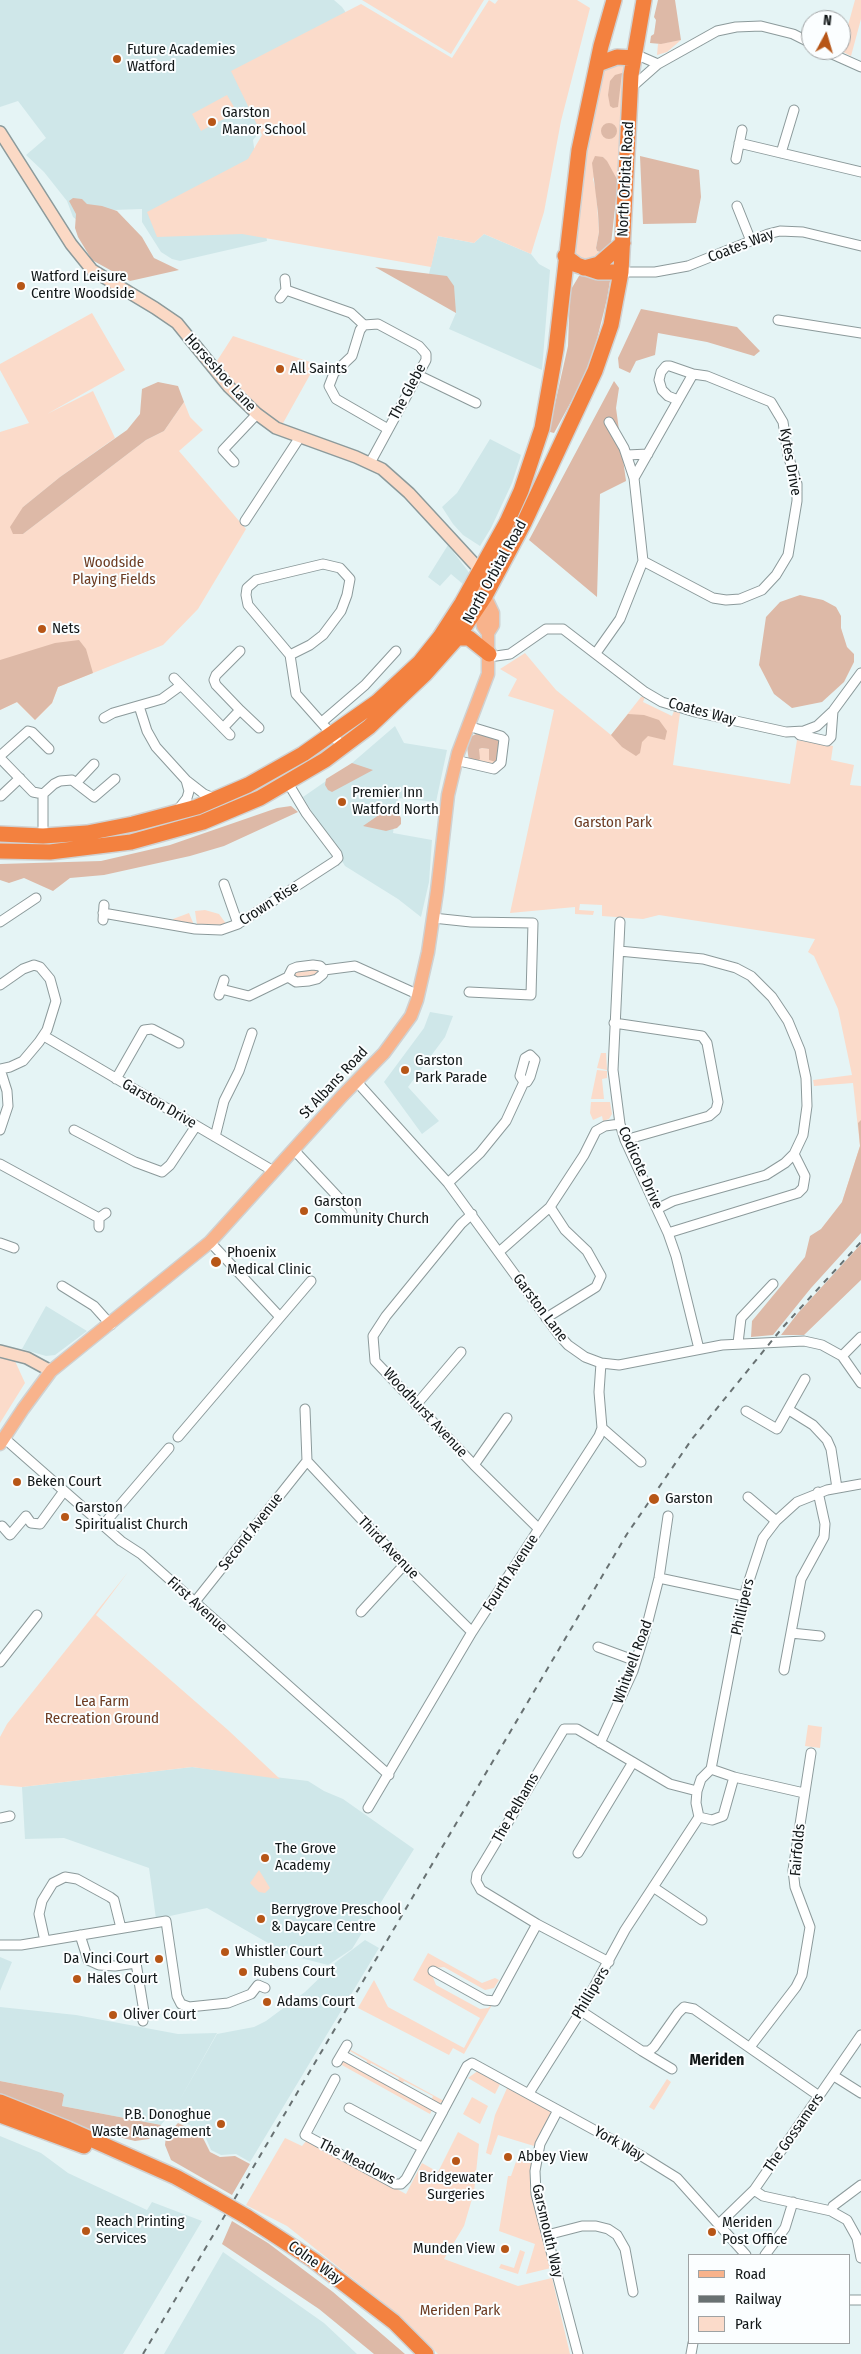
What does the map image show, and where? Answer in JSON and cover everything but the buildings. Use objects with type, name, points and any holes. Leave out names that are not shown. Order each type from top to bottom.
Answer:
[{"type":"highway","name":"North Orbital Road","points":[[0,834],[43,836],[87,833],[175,814],[216,799],[282,768],[377,702],[430,649],[450,622],[522,491],[542,428],[556,349],[565,256],[579,150],[614,0]]},
{"type":"highway","name":"North Orbital Road","points":[[0,851],[71,851],[145,839],[179,830],[232,811],[288,783],[343,747],[408,692],[457,638],[485,596],[524,523],[595,371],[611,325],[621,272],[628,119],[638,57],[638,36],[644,0]]},
{"type":"highway","points":[[598,64],[617,57],[638,57]]},
{"type":"highway","points":[[584,268],[600,264],[623,244]]},
{"type":"highway","points":[[565,256],[584,268],[598,272],[621,272]]},
{"type":"highway","points":[[480,570],[496,558],[512,527],[524,523]]},
{"type":"highway","points":[[450,622],[462,617],[467,610],[485,596]]},
{"type":"highway","points":[[457,638],[469,638],[489,655]]},
{"type":"highway","name":"Colne Way","points":[[0,2102],[68,2129],[176,2177],[247,2217],[320,2265],[394,2322],[426,2354]]},
{"type":"highway","name":"Colne Way","points":[[0,2115],[193,2188]]},
{"type":"main road","name":"St Albans Road","points":[[2,1441],[51,1371],[111,1325],[210,1242],[356,1081],[384,1053],[397,1038],[411,1016],[419,995],[433,918],[448,795],[456,760],[486,683],[489,655],[488,633],[493,625],[493,613],[485,596],[480,570]]},
{"type":"street","points":[[632,87],[658,64],[717,31],[736,27],[761,26],[793,34],[801,38]]},
{"type":"street","points":[[638,57],[658,64]]},
{"type":"street","points":[[846,60],[861,67]]},
{"type":"street","points":[[781,153],[794,110]]},
{"type":"street","points":[[736,159],[742,130]]},
{"type":"street","name":"Horseshoe Lane","points":[[0,132],[82,260],[102,278],[155,308],[177,323],[229,387],[257,414],[276,428],[382,469],[409,493],[480,570]]},
{"type":"street","points":[[739,143],[861,172]]},
{"type":"street","points":[[737,206],[751,240]]},
{"type":"street","name":"Coates Way","points":[[621,272],[627,270],[655,272],[688,266],[768,234],[794,231],[861,246]]},
{"type":"street","points":[[280,298],[286,290],[285,279]]},
{"type":"street","name":"The Glebe","points":[[286,290],[351,313],[364,325],[378,324],[424,350],[426,360],[370,463]]},
{"type":"street","points":[[778,320],[861,333]]},
{"type":"street","points":[[364,325],[360,330],[352,356],[334,373],[329,386],[336,399],[388,429]]},
{"type":"street","name":"Kytes Drive","points":[[643,561],[713,598],[726,600],[740,599],[762,590],[776,575],[788,555],[798,501],[797,484],[788,455],[783,422],[771,402],[707,376],[666,366],[661,372],[659,380],[662,390],[668,396],[678,400]]},
{"type":"street","points":[[634,478],[693,374]]},
{"type":"street","points":[[418,375],[476,403]]},
{"type":"street","points":[[234,462],[223,450],[257,414]]},
{"type":"street","points":[[596,653],[620,619],[643,561],[634,478],[627,455],[609,422]]},
{"type":"street","points":[[245,521],[300,437]]},
{"type":"street","points":[[627,455],[648,454]]},
{"type":"street","points":[[290,655],[310,645],[323,635],[341,611],[350,586],[350,579],[340,568],[323,564],[256,580],[247,588],[246,594],[248,605],[290,655],[296,694],[343,747]]},
{"type":"street","name":"Coates Way","points":[[489,655],[510,654],[541,632],[553,628],[568,631],[645,692],[662,702],[695,712],[786,732],[797,732],[817,726],[833,711],[861,673]]},
{"type":"street","points":[[240,651],[214,680],[216,685],[259,728]]},
{"type":"street","points":[[322,722],[365,685],[396,651]]},
{"type":"street","points":[[104,718],[113,713],[162,699],[177,682],[230,735]]},
{"type":"street","points":[[139,706],[150,739],[186,780],[204,794],[216,799]]},
{"type":"street","points":[[223,728],[240,710]]},
{"type":"street","points":[[797,732],[800,735],[827,741],[832,729],[833,711]]},
{"type":"street","points":[[456,760],[494,769],[501,763],[504,739],[501,736],[468,726]]},
{"type":"street","points":[[44,794],[33,792],[0,757],[7,748],[28,731],[32,732],[49,749]]},
{"type":"street","points":[[77,782],[94,764]]},
{"type":"street","points":[[2,796],[20,778]]},
{"type":"street","points":[[43,836],[44,794],[60,780],[66,779],[77,782],[94,797],[115,779]]},
{"type":"street","points":[[175,814],[187,798],[189,791],[186,780]]},
{"type":"street","name":"Crown Rise","points":[[103,913],[195,928],[221,930],[238,924],[338,858],[306,813],[288,783]]},
{"type":"street","points":[[224,884],[238,924]]},
{"type":"street","points":[[0,922],[36,898]]},
{"type":"street","points":[[433,918],[471,922],[533,923],[531,995],[469,992]]},
{"type":"street","name":"Codicote Drive","points":[[620,922],[614,1023],[613,1087],[625,1140],[668,1233],[676,1256],[699,1349]]},
{"type":"street","points":[[619,951],[719,963],[751,976],[772,997],[794,1034],[806,1078],[806,1120],[803,1135],[794,1154],[766,1175],[673,1201],[657,1209]]},
{"type":"street","points":[[0,985],[23,969],[34,965],[40,967],[50,979],[56,1001],[44,1036],[23,1061],[0,1069],[7,1091],[8,1106],[0,1130]]},
{"type":"street","points":[[222,988],[249,996],[288,977],[292,969],[297,967],[313,965],[320,966],[324,970]]},
{"type":"street","points":[[324,970],[354,966],[419,995]]},
{"type":"street","points":[[288,977],[296,982],[309,981],[317,979],[323,974],[324,970]]},
{"type":"street","points":[[614,1023],[702,1036],[707,1043],[718,1102],[716,1110],[709,1116],[625,1140]]},
{"type":"street","points":[[116,1079],[144,1030],[152,1029],[179,1043]]},
{"type":"street","points":[[215,1136],[224,1101],[239,1071],[252,1033]]},
{"type":"street","name":"Garston Drive","points":[[44,1036],[275,1172]]},
{"type":"street","name":"Garston Lane","points":[[356,1081],[448,1182],[546,1318],[575,1351],[601,1363],[619,1365],[738,1343],[804,1341],[822,1345],[842,1356],[861,1383]]},
{"type":"street","points":[[448,1182],[466,1168],[498,1132],[512,1112],[524,1082]]},
{"type":"street","points":[[499,1252],[550,1207],[584,1155],[596,1131],[600,1127],[620,1124]]},
{"type":"street","points":[[74,1130],[136,1162],[162,1172],[170,1165],[196,1126]]},
{"type":"street","points":[[294,1150],[352,1212]]},
{"type":"street","points":[[668,1233],[798,1193],[803,1188],[805,1176],[794,1154]]},
{"type":"street","points":[[0,1164],[101,1220]]},
{"type":"street","points":[[546,1318],[596,1287],[601,1276],[587,1251],[565,1230],[550,1207]]},
{"type":"street","name":"Woodhurst Avenue","points":[[472,1214],[461,1224],[386,1316],[373,1336],[375,1361],[474,1465],[539,1529]]},
{"type":"street","points":[[210,1242],[280,1317]]},
{"type":"street","points":[[0,1243],[14,1248]]},
{"type":"street","points":[[178,1437],[311,1282]]},
{"type":"street","points":[[738,1343],[742,1318],[773,1284]]},
{"type":"street","points":[[62,1286],[94,1306],[111,1325]]},
{"type":"street","points":[[842,1356],[861,1337]]},
{"type":"street","points":[[0,1351],[27,1358],[51,1371]]},
{"type":"street","points":[[416,1405],[461,1352]]},
{"type":"street","points":[[601,1363],[599,1392],[602,1428],[641,1462]]},
{"type":"street","points":[[746,1411],[777,1429],[805,1379]]},
{"type":"street","points":[[305,1409],[307,1461]]},
{"type":"street","points":[[789,1410],[821,1432],[831,1449],[837,1488]]},
{"type":"street","points":[[474,1465],[507,1418]]},
{"type":"street","name":"Fourth Avenue","points":[[368,1808],[472,1632],[599,1436],[602,1428]]},
{"type":"street","name":"First Avenue","points":[[2,1441],[103,1525],[142,1554],[194,1603],[389,1774]]},
{"type":"street","points":[[103,1525],[169,1448]]},
{"type":"street","name":"Third Avenue","points":[[307,1461],[404,1565],[472,1632]]},
{"type":"street","name":"Second Avenue","points":[[194,1603],[307,1461]]},
{"type":"street","name":"Phillipers","points":[[697,1790],[701,1779],[711,1770],[744,1596],[763,1538],[776,1521],[797,1502],[818,1492],[861,1484]]},
{"type":"street","points":[[2,1526],[10,1535],[26,1516],[31,1523],[40,1524],[64,1491]]},
{"type":"street","points":[[784,1670],[804,1572],[824,1537],[825,1524],[818,1492]]},
{"type":"street","points":[[748,1496],[776,1521]]},
{"type":"street","name":"Whitwell Road","points":[[600,1743],[636,1661],[659,1578],[668,1516]]},
{"type":"street","points":[[361,1612],[404,1565]]},
{"type":"street","points":[[659,1578],[744,1596]]},
{"type":"street","points":[[0,1662],[37,1615]]},
{"type":"street","points":[[791,1633],[820,1636]]},
{"type":"street","points":[[598,1647],[636,1661]]},
{"type":"street","name":"The Pelhams","points":[[609,1962],[537,1924],[481,1890],[476,1881],[477,1874],[561,1732],[573,1728],[670,1784],[697,1790]]},
{"type":"street","name":"Fairfolds","points":[[750,2047],[796,1987],[802,1975],[810,1927],[795,1887],[793,1870],[811,1753]]},
{"type":"street","points":[[578,1853],[633,1762]]},
{"type":"street","points":[[711,1770],[804,1793]]},
{"type":"street","points":[[697,1790],[696,1803],[699,1817],[712,1820],[723,1816],[734,1777]]},
{"type":"street","points":[[0,1818],[10,1816]]},
{"type":"street","name":"Phillipers","points":[[529,2093],[609,1962],[625,1930],[699,1817]]},
{"type":"street","points":[[45,1941],[39,1914],[42,1902],[53,1884],[65,1877],[77,1879],[114,1900],[121,1928]]},
{"type":"street","points":[[653,1887],[702,1920]]},
{"type":"street","points":[[0,1945],[21,1945],[166,1921],[176,1989],[181,2004],[190,2007],[228,2003],[250,1994],[258,1985],[265,1988]]},
{"type":"street","points":[[433,1971],[484,2000],[495,2001],[537,1924]]},
{"type":"street","points":[[80,1935],[88,1960],[99,1965],[115,1966],[136,1963],[144,2012],[143,2021]]},
{"type":"street","points":[[642,2051],[649,2051],[654,2047],[684,2007],[694,2009],[820,2096]]},
{"type":"street","points":[[580,2011],[672,2069]]},
{"type":"street","name":"The Gossamers","points":[[719,2224],[754,2190],[861,2035]]},
{"type":"street","points":[[347,2045],[340,2058],[443,2111]]},
{"type":"street","name":"York Way","points":[[469,2063],[529,2093],[677,2178],[744,2254]]},
{"type":"street","name":"The Meadows","points":[[335,2079],[305,2135],[395,2184],[401,2184],[406,2179],[469,2063]]},
{"type":"street","points":[[834,2076],[861,2093]]},
{"type":"street","points":[[349,2108],[423,2148]]},
{"type":"street","name":"Garsmouth Way","points":[[558,2110],[540,2144],[535,2171],[536,2194],[578,2354]]},
{"type":"street","points":[[831,2211],[833,2206],[861,2185]]},
{"type":"street","points":[[754,2190],[763,2196],[831,2211],[847,2220],[858,2238],[861,2258]]},
{"type":"street","points":[[766,2254],[785,2228],[793,2202]]},
{"type":"street","points":[[547,2235],[582,2226],[596,2226],[608,2229],[617,2235],[625,2249],[633,2292]]},
{"type":"shaded area","points":[[0,0],[334,0],[342,7],[353,23],[340,112],[258,134],[253,140],[267,241],[180,261],[172,259],[161,252],[142,222],[142,209],[113,210],[77,220],[73,217],[67,201],[44,172],[26,155],[46,138],[18,101],[0,107]]},
{"type":"shaded area","points":[[658,0],[675,0],[681,40],[661,44],[650,43],[651,36],[654,34],[656,20],[654,17]]},
{"type":"shaded area","points":[[622,73],[618,107],[613,108],[610,106],[608,95],[610,81],[615,75]]},
{"type":"shaded area","points":[[606,123],[612,123],[617,128],[615,137],[606,139],[601,134],[601,128]]},
{"type":"shaded area","points":[[595,156],[603,157],[607,161],[618,181],[611,244],[606,254],[597,251],[596,248],[599,232],[592,163]]},
{"type":"shaded area","points":[[640,156],[699,170],[701,197],[696,223],[643,224]]},
{"type":"shaded area","points":[[73,198],[82,199],[87,204],[117,211],[142,237],[154,258],[179,270],[130,281],[92,260],[78,237],[75,228],[76,214],[69,201]]},
{"type":"shaded area","points":[[484,234],[531,254],[539,264],[550,270],[542,370],[449,329],[456,313],[429,274],[438,236],[474,243]]},
{"type":"shaded area","points":[[375,267],[447,276],[454,286],[456,313]]},
{"type":"shaded area","points":[[579,276],[596,276],[610,281],[590,367],[554,433],[550,432],[550,426],[568,346],[570,291]]},
{"type":"shaded area","points":[[641,309],[737,327],[760,351],[754,356],[707,342],[658,333],[655,355],[636,361],[630,373],[619,368],[618,358]]},
{"type":"shaded area","points":[[614,381],[619,388],[616,408],[626,481],[600,494],[597,597],[529,540]]},
{"type":"shaded area","points":[[158,382],[178,386],[184,402],[164,431],[146,440],[23,534],[13,534],[10,527],[23,507],[60,477],[127,430],[140,414],[142,389]]},
{"type":"shaded area","points":[[490,439],[521,455],[512,483],[491,528],[480,546],[463,535],[442,507],[457,493]]},
{"type":"shaded area","points":[[448,545],[471,575],[464,585],[451,574],[440,586],[428,577]]},
{"type":"shaded area","points":[[800,595],[823,600],[836,607],[841,616],[841,628],[847,647],[854,654],[854,662],[844,682],[822,702],[792,708],[774,694],[759,665],[766,617],[780,602]]},
{"type":"shaded area","points":[[79,640],[86,649],[93,673],[58,687],[52,703],[35,720],[17,702],[0,710],[0,660],[55,643]]},
{"type":"shaded area","points":[[628,714],[644,715],[659,720],[667,731],[665,740],[648,736],[642,742],[640,753],[636,756],[622,747],[611,735]]},
{"type":"shaded area","points":[[395,726],[404,743],[447,750],[436,802],[398,798],[393,833],[432,840],[429,882],[421,917],[398,899],[345,866],[303,797],[352,763]]},
{"type":"shaded area","points":[[480,732],[499,739],[502,744],[496,762],[489,760],[489,749],[482,748],[479,749],[480,759],[475,763],[469,761],[467,747],[472,736]]},
{"type":"shaded area","points":[[352,763],[373,770],[332,792],[328,790],[325,785],[326,779]]},
{"type":"shaded area","points":[[291,806],[298,812],[224,846],[190,856],[104,875],[70,878],[53,891],[24,878],[9,883],[0,880],[0,864],[101,861],[170,845],[277,808]]},
{"type":"shaded area","points":[[389,808],[396,809],[401,818],[401,824],[397,828],[386,831],[363,826]]},
{"type":"shaded area","points":[[430,1012],[453,1016],[445,1037],[408,1087],[439,1121],[422,1134],[384,1082],[424,1028]]},
{"type":"shaded area","points":[[861,1120],[861,1233],[811,1288],[773,1335],[751,1337],[752,1321],[805,1257],[810,1236],[821,1229],[842,1202],[860,1146],[858,1123]]},
{"type":"shaded area","points":[[861,1244],[861,1280],[804,1335],[781,1335],[798,1313]]},
{"type":"shaded area","points":[[46,1306],[87,1331],[55,1355],[46,1356],[22,1349]]},
{"type":"shaded area","name":"The Grove Academy","points":[[192,1767],[308,1781],[324,1791],[343,1799],[414,1849],[352,1949],[328,1965],[289,1955],[207,1908],[156,1919],[149,1868],[64,1838],[25,1839],[22,1787]]},
{"type":"shaded area","points":[[365,1940],[379,1948],[250,2162],[236,2154],[221,2155],[211,2150],[205,2136],[196,2128],[180,2121],[171,2114],[175,2107],[161,2125],[62,2106],[64,2095],[62,2093],[0,2081],[0,2007],[76,2015],[178,2034],[217,2033],[178,2103],[217,2034],[254,2027],[266,2021],[305,1992],[336,1962]]},
{"type":"shaded area","points":[[0,1957],[12,1962],[0,1991]]},
{"type":"shaded area","points":[[0,2081],[62,2093],[64,2095],[62,2106],[161,2125],[149,2139],[135,2141],[87,2129],[0,2095]]},
{"type":"shaded area","points":[[178,2123],[201,2134],[210,2152],[220,2157],[235,2156],[250,2164],[232,2195],[171,2160],[165,2145],[166,2136]]},
{"type":"shaded area","points":[[0,2136],[41,2153],[68,2173],[147,2210],[152,2202],[202,2221],[123,2354],[0,2354]]},
{"type":"shaded area","points":[[232,2221],[268,2243],[333,2292],[405,2354],[374,2354],[319,2309],[222,2244]]},
{"type":"shaded area","points":[[223,2252],[324,2323],[357,2354],[164,2354]]},
{"type":"green space","points":[[362,0],[484,0],[451,54]]},
{"type":"green space","points":[[489,0],[495,4],[498,0],[577,0],[590,8],[561,121],[544,212],[531,254],[484,234],[474,243],[438,236],[431,267],[242,234],[157,237],[147,212],[248,159],[262,135],[231,71],[361,4],[452,58]]},
{"type":"green space","points":[[855,0],[861,0],[861,19],[851,56],[851,15]]},
{"type":"green space","points":[[681,40],[667,52],[657,55],[658,44]]},
{"type":"green space","points":[[608,64],[622,64],[626,68],[618,181],[603,157],[593,179],[596,191],[599,232],[596,248],[597,251],[606,254],[585,263],[572,255],[578,185],[604,70]]},
{"type":"green space","points":[[227,95],[237,112],[201,131],[192,114]]},
{"type":"green space","name":"Woodside Playing Fields","points":[[92,313],[125,370],[47,414],[93,391],[115,438],[60,477],[23,507],[23,534],[146,440],[164,431],[184,402],[190,417],[203,430],[179,451],[246,529],[198,609],[163,645],[58,687],[52,703],[35,720],[17,702],[0,710],[0,432],[29,423],[0,370],[0,364]]},
{"type":"green space","points":[[233,336],[316,364],[282,425],[262,411],[215,364]]},
{"type":"green space","name":"Garston Park","points":[[525,653],[556,690],[611,735],[641,697],[645,697],[643,702],[672,716],[674,711],[680,713],[673,765],[790,784],[797,740],[833,746],[831,760],[854,765],[850,785],[861,786],[861,1199],[842,1202],[860,1146],[853,1083],[814,1086],[813,1080],[852,1075],[838,1009],[814,956],[808,952],[815,939],[659,915],[643,919],[602,916],[602,905],[580,904],[579,910],[594,911],[593,915],[575,914],[575,907],[510,913],[554,710],[508,696],[517,679],[500,669]]},
{"type":"green space","points":[[479,749],[490,749],[496,762],[494,765],[475,763]]},
{"type":"green space","points":[[205,910],[219,914],[227,925],[219,927],[197,925],[195,911]]},
{"type":"green space","points":[[189,913],[194,925],[173,921],[173,919]]},
{"type":"green space","points":[[313,967],[320,971],[313,977],[293,978],[292,972]]},
{"type":"green space","points":[[601,1053],[606,1053],[607,1070],[597,1068]]},
{"type":"green space","points":[[597,1070],[607,1071],[607,1078],[602,1079],[604,1099],[591,1099]]},
{"type":"green space","points":[[591,1102],[610,1102],[612,1114],[609,1119],[603,1121],[602,1116],[593,1120],[590,1113]]},
{"type":"green space","points":[[0,1358],[15,1361],[25,1383],[0,1423]]},
{"type":"green space","name":"Lea Farm Recreation Ground","points":[[128,1572],[96,1615],[228,1730],[280,1779],[192,1767],[22,1787],[0,1785],[0,1737],[7,1724]]},
{"type":"green space","points":[[808,1725],[822,1727],[820,1748],[805,1746]]},
{"type":"green space","points":[[259,1870],[270,1888],[265,1893],[259,1892],[250,1883]]},
{"type":"green space","points":[[428,1953],[482,1983],[495,1978],[499,1980],[494,1988],[485,1990],[444,1967],[436,1968],[432,1975],[436,1985],[480,2009],[488,2008],[493,2003],[464,2054],[453,2048],[449,2055],[358,2008],[374,1980],[388,2007],[464,2048],[480,2018],[413,1980]]},
{"type":"green space","points":[[349,2049],[444,2101],[438,2104],[431,2101],[433,2096],[404,2081],[402,2084],[397,2082],[399,2078],[371,2063],[369,2066],[366,2065],[367,2061],[350,2051],[348,2055],[346,2054]]},
{"type":"green space","points":[[343,2059],[433,2108],[430,2114],[340,2064]]},
{"type":"green space","points":[[479,2070],[501,2082],[495,2094],[468,2078]]},
{"type":"green space","points":[[667,2079],[671,2082],[654,2110],[649,2107]]},
{"type":"green space","points":[[508,2086],[549,2108],[551,2112],[550,2117],[534,2146],[498,2135],[491,2155],[486,2153],[495,2115]]},
{"type":"green space","points":[[472,2097],[488,2106],[480,2124],[463,2114]]},
{"type":"green space","name":"Meriden Park","points":[[458,2132],[479,2144],[474,2192],[464,2226],[444,2259],[518,2286],[552,2278],[570,2354],[438,2354],[401,2317],[287,2226],[246,2205],[285,2138],[302,2146],[307,2140],[406,2194],[422,2163],[438,2172]]},
{"type":"green space","points":[[518,2156],[532,2160],[533,2193],[551,2268],[526,2274],[535,2244],[499,2231],[508,2176],[511,2176]]},
{"type":"green space","points":[[520,2250],[525,2252],[518,2274],[499,2268],[501,2264],[514,2268]]},
{"type":"railway","points":[[143,2354],[627,1534],[692,1439],[783,1327],[861,1242]]},
{"type":"place","name":"Future Academies Watford","points":[[117,59]]},
{"type":"place","name":"Garston Manor School","points":[[212,122]]},
{"type":"place","name":"Watford Leisure Centre Woodside","points":[[21,286]]},
{"type":"place","name":"All Saints","points":[[280,369]]},
{"type":"place","name":"Nets","points":[[42,629]]},
{"type":"place","name":"Premier Inn Watford North","points":[[342,802]]},
{"type":"place","name":"Garston Park Parade","points":[[405,1070]]},
{"type":"place","name":"Garston Community Church","points":[[304,1211]]},
{"type":"place","name":"Phoenix Medical Clinic","points":[[216,1262]]},
{"type":"place","name":"Beken Court","points":[[17,1482]]},
{"type":"place","name":"Garston","points":[[654,1499]]},
{"type":"place","name":"Garston Spiritualist Church","points":[[65,1517]]},
{"type":"place","name":"The Grove Academy","points":[[265,1858]]},
{"type":"place","name":"Berrygrove Preschool & Daycare Centre","points":[[261,1919]]},
{"type":"place","name":"Whistler Court","points":[[225,1952]]},
{"type":"place","name":"Da Vinci Court","points":[[159,1959]]},
{"type":"place","name":"Rubens Court","points":[[243,1972]]},
{"type":"place","name":"Hales Court","points":[[77,1979]]},
{"type":"place","name":"Adams Court","points":[[267,2002]]},
{"type":"place","name":"Oliver Court","points":[[113,2015]]},
{"type":"place","name":"P.B. Donoghue Waste Management","points":[[221,2124]]},
{"type":"place","name":"Abbey View","points":[[508,2157]]},
{"type":"place","name":"Bridgewater Surgeries","points":[[456,2161]]},
{"type":"place","name":"Reach Printing Services","points":[[86,2231]]},
{"type":"place","name":"Meriden Post Office","points":[[712,2232]]},
{"type":"place","name":"Munden View","points":[[505,2249]]},
{"type":"district","name":"Meriden","points":[[717,2061]]}]
